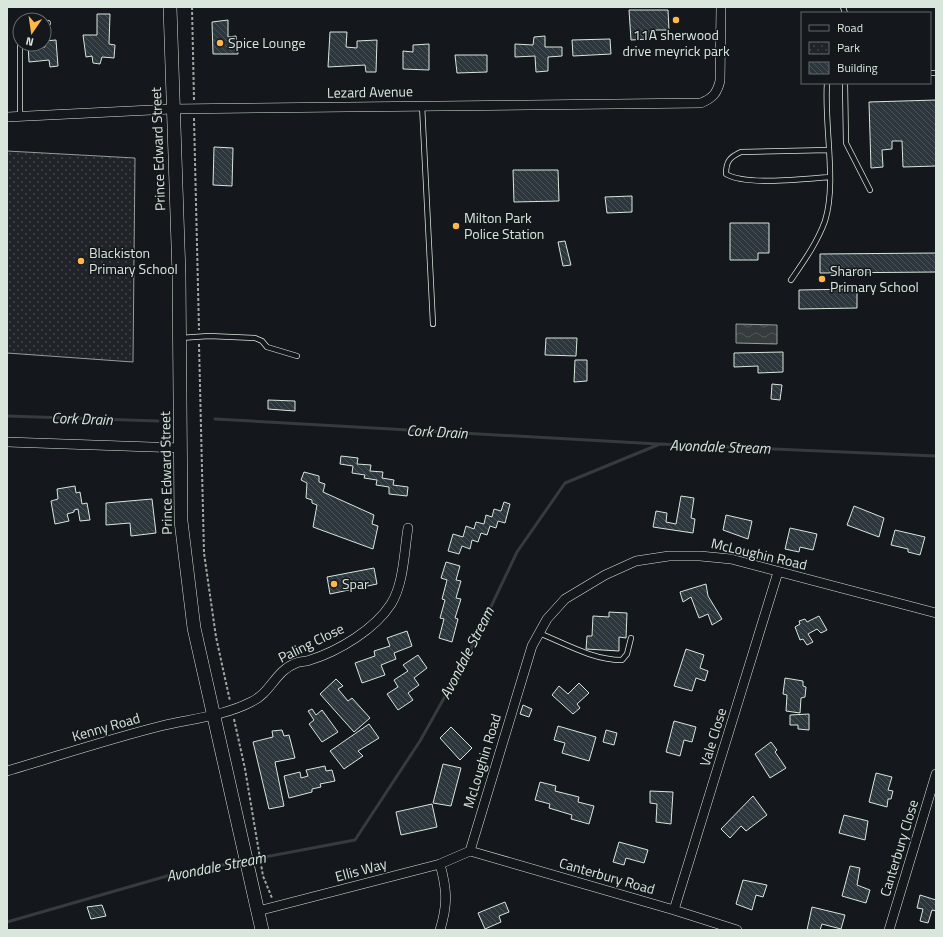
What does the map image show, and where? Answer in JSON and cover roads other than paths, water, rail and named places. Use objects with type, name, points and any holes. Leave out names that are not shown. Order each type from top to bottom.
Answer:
[{"type":"main road","name":"Prince Edward Street","points":[[170,7],[180,338],[181,521],[194,628],[262,930]]},
{"type":"street","name":"Lezard Avenue","points":[[7,117],[194,108],[701,103],[711,99],[718,90],[720,81],[721,7]]},
{"type":"street","points":[[7,442],[181,448]]},
{"type":"street","name":"Paling Close","points":[[213,714],[252,702],[263,694],[270,687],[277,676],[286,669],[296,663],[310,660],[347,644],[379,619],[391,603],[399,586],[408,528]]},
{"type":"street","name":"McLoughin Road","points":[[470,851],[532,646],[547,619],[565,599],[605,575],[636,561],[669,556],[700,556],[731,559],[936,612]]},
{"type":"street","name":"Vale Close","points":[[674,910],[778,572]]},
{"type":"street","name":"Kenny Road","points":[[7,771],[159,726],[213,714]]},
{"type":"street","name":"Canterbury Close","points":[[889,930],[936,774]]},
{"type":"street","name":"Canterbury Road","points":[[470,851],[674,910],[716,927],[737,930]]},
{"type":"street","name":"Ellis Way","points":[[258,911],[440,864],[470,851]]},
{"type":"street","points":[[440,864],[446,885],[447,899],[440,930]]},
{"type":"lane","points":[[20,52],[20,116]]},
{"type":"lane","points":[[791,280],[812,249],[825,221],[830,196],[827,84]]},
{"type":"lane","points":[[845,84],[846,143],[870,190]]},
{"type":"lane","points":[[422,105],[433,324]]},
{"type":"lane","points":[[828,150],[741,152],[730,157],[726,165],[726,174],[733,178],[770,181],[829,177]]},
{"type":"lane","points":[[180,338],[199,336],[255,338],[262,341],[267,347],[297,356]]},
{"type":"lane","points":[[539,633],[596,657],[609,660],[622,660],[627,654],[630,638]]},
{"type":"water","points":[[736,324],[777,325],[777,344],[736,343]]},
{"type":"waterway","name":"Cork Drain","points":[[7,416],[158,421]]},
{"type":"waterway","name":"Cork Drain","points":[[215,419],[658,444]]},
{"type":"waterway","name":"Avondale Stream","points":[[249,860],[355,840],[420,741],[467,657],[517,552],[565,483],[660,444],[936,456]]},
{"type":"waterway","name":"Avondale Stream","points":[[7,922],[174,874],[243,861]]},
{"type":"place","name":"11A sherwood drive meyrick park","points":[[676,20]]},
{"type":"place","name":"Spice Lounge","points":[[220,43]]},
{"type":"place","name":"Milton Park Police Station","points":[[456,226]]},
{"type":"place","name":"Blackiston Primary School","points":[[81,261]]},
{"type":"place","name":"Sharon Primary School","points":[[822,279]]},
{"type":"place","name":"Spar","points":[[334,584]]}]
